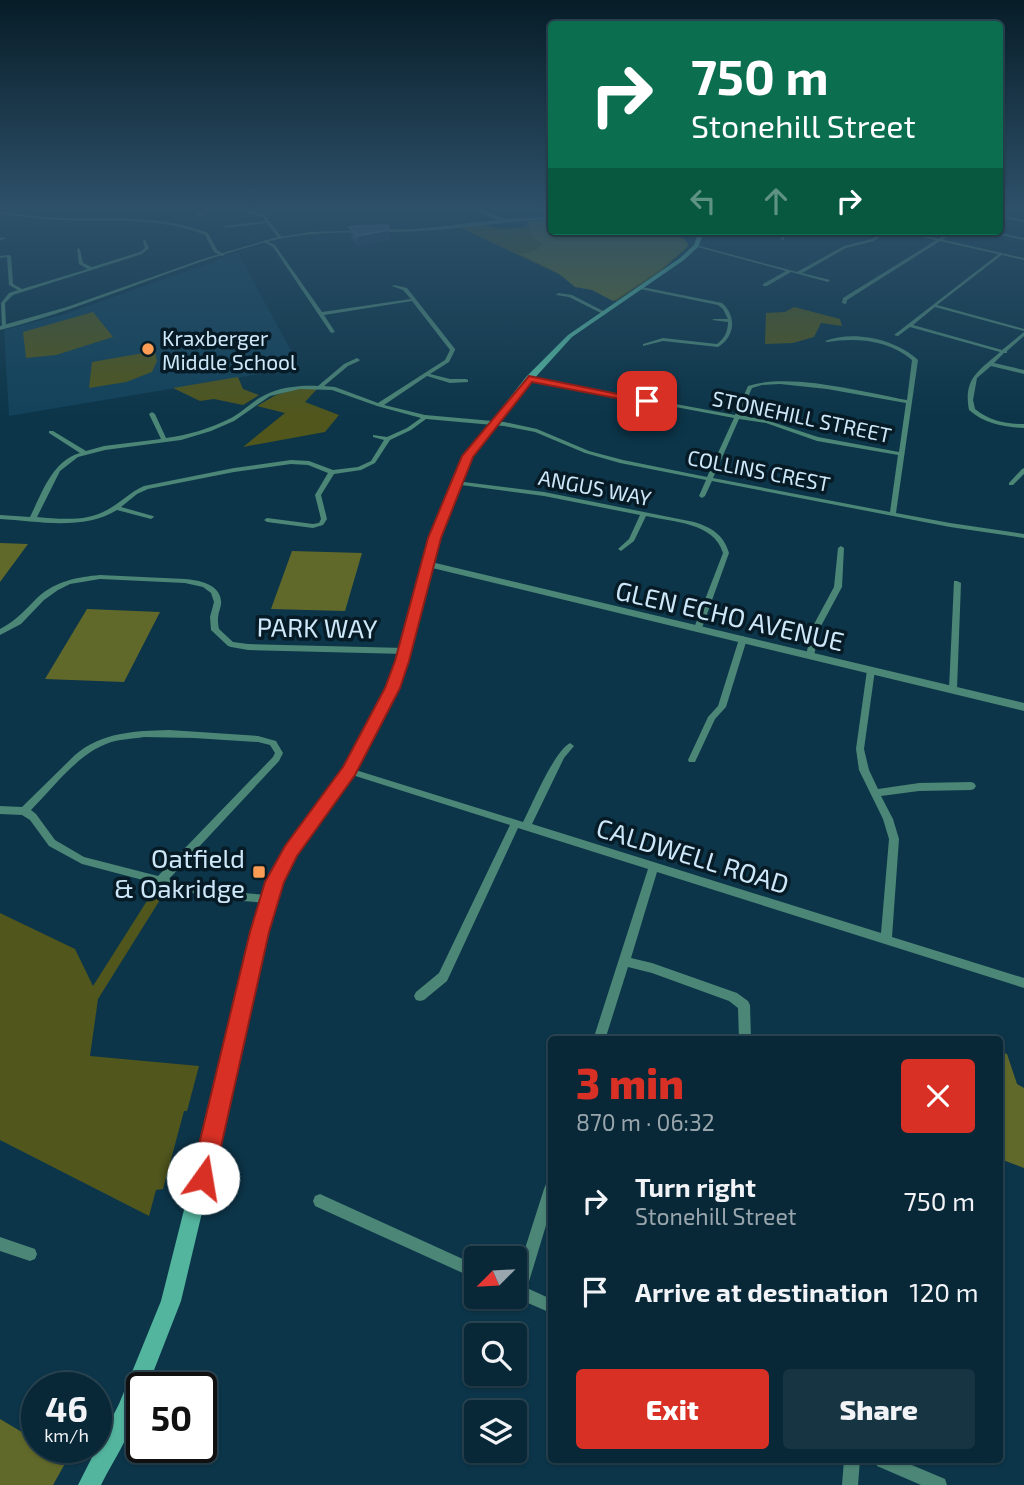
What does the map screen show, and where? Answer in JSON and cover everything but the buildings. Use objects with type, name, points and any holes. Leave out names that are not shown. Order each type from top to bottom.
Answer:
[{"type":"main road","points":[[89,1485],[127,1411],[160,1333],[180,1270],[268,899],[291,851],[349,771],[388,697],[405,651],[427,564],[456,483],[473,447],[529,379],[566,340],[656,278]]},
{"type":"street","points":[[11,278],[11,285],[20,290]]},
{"type":"street","points":[[60,278],[20,290],[3,301],[2,328],[72,308],[157,278]]},
{"type":"street","points":[[296,278],[333,332]]},
{"type":"street","points":[[765,285],[777,278]]},
{"type":"street","points":[[818,278],[828,281]]},
{"type":"street","points":[[844,303],[845,299],[878,278]]},
{"type":"street","points":[[896,335],[967,278]]},
{"type":"street","points":[[379,405],[447,361],[453,350],[405,289],[394,286]]},
{"type":"street","points":[[642,288],[720,304],[727,311],[730,321],[728,336],[718,345],[663,340],[645,345]]},
{"type":"street","points":[[558,294],[570,296],[604,313]]},
{"type":"street","points":[[321,314],[413,300]]},
{"type":"street","points":[[935,306],[1024,332],[1006,352],[972,381],[970,407],[975,413],[994,422],[1024,426]]},
{"type":"street","points":[[714,320],[730,321]]},
{"type":"street","points":[[909,325],[1006,352]]},
{"type":"street","points":[[827,341],[842,337],[861,338],[911,355],[915,364],[893,514]]},
{"type":"street","points":[[33,518],[57,470],[68,460],[84,453],[195,434],[221,425],[276,392],[321,386],[346,365],[357,360]]},
{"type":"street","points":[[991,364],[1024,372]]},
{"type":"street","points":[[427,374],[450,381],[466,381]]},
{"type":"street","name":"STONEHILL STREET","points":[[529,379],[782,425],[817,439],[902,454]]},
{"type":"street","points":[[702,496],[750,387],[766,381],[910,402]]},
{"type":"street","name":"COLLINS CREST","points":[[321,386],[425,417],[492,423],[549,435],[609,459],[893,514],[1024,536]]},
{"type":"street","points":[[152,414],[164,440]]},
{"type":"street","points":[[0,517],[85,519],[116,508],[132,494],[146,487],[291,462],[309,463],[332,472],[368,466],[388,439],[409,429],[425,417]]},
{"type":"street","points":[[51,432],[84,453]]},
{"type":"street","points":[[375,436],[388,439]]},
{"type":"street","points":[[1011,484],[1024,470]]},
{"type":"street","points":[[267,520],[313,526],[321,524],[324,519],[318,495],[332,472]]},
{"type":"street","name":"ANGUS WAY","points":[[456,483],[544,494],[704,527],[721,541],[726,553],[698,628]]},
{"type":"street","points":[[116,508],[152,517]]},
{"type":"street","points":[[621,549],[632,540],[644,514]]},
{"type":"street","points":[[810,655],[817,626],[838,587],[841,548]]},
{"type":"street","name":"GLEN ECHO AVENUE","points":[[427,564],[1024,707]]},
{"type":"street","name":"PARK WAY","points":[[0,632],[27,617],[47,593],[76,580],[185,581],[201,583],[213,591],[219,602],[214,617],[215,630],[231,643],[248,647],[405,651]]},
{"type":"street","points":[[953,689],[957,583]]},
{"type":"street","points":[[692,760],[712,717],[722,708],[743,639]]},
{"type":"street","points":[[871,670],[860,749],[864,770],[888,819],[894,839],[886,939]]},
{"type":"street","points":[[24,811],[88,749],[114,737],[139,734],[258,738],[273,743],[279,752],[276,759],[160,881]]},
{"type":"street","points":[[420,996],[443,977],[521,825],[561,756],[570,746]]},
{"type":"street","name":"CALDWELL ROAD","points":[[349,771],[1024,983]]},
{"type":"street","points":[[876,793],[919,787],[971,786]]},
{"type":"street","points":[[0,810],[24,811],[33,817],[52,843],[70,855],[215,895],[268,899]]},
{"type":"street","points":[[600,1036],[654,867]]},
{"type":"street","points":[[624,961],[733,997],[744,1005],[745,1036]]},
{"type":"street","points":[[527,1260],[548,1198]]},
{"type":"street","points":[[320,1201],[464,1267]]},
{"type":"street","points":[[0,1244],[30,1254]]},
{"type":"street","points":[[527,1295],[548,1305]]},
{"type":"street","points":[[850,1485],[852,1463]]},
{"type":"street","points":[[890,1463],[939,1485]]},
{"type":"shaded area","name":"Kraxberger Middle School","points":[[166,278],[252,278],[300,367],[9,416],[4,330],[65,314]]},
{"type":"green space","points":[[564,278],[647,278],[613,301],[592,290],[575,287]]},
{"type":"green space","points":[[568,278],[650,278],[616,301]]},
{"type":"green space","points":[[794,307],[840,319],[842,326],[821,323],[814,337],[793,343],[765,344],[766,313],[785,312]]},
{"type":"green space","points":[[93,312],[113,337],[56,355],[26,358],[23,332]]},
{"type":"green space","points":[[155,351],[157,361],[152,372],[126,382],[89,388],[92,362]]},
{"type":"green space","points":[[238,377],[243,389],[259,395],[243,405],[214,399],[200,401],[173,388]]},
{"type":"green space","points":[[297,389],[317,389],[305,402],[339,415],[325,432],[243,447],[285,413],[257,406],[276,395]]},
{"type":"green space","points":[[0,543],[28,544],[0,582]]},
{"type":"green space","points":[[292,551],[362,553],[345,611],[271,609]]},
{"type":"green space","points":[[87,609],[160,612],[124,682],[45,679]]},
{"type":"green space","points":[[152,893],[163,895],[98,999],[90,1056],[199,1066],[163,1189],[156,1190],[149,1216],[0,1140],[0,913],[75,949],[93,986]]},
{"type":"green space","points":[[1003,1052],[1007,1054],[1017,1084],[1024,1088],[1024,1168],[1003,1160]]},
{"type":"green space","points":[[0,1419],[21,1431],[21,1463],[65,1463],[53,1485],[0,1485]]},
{"type":"place","name":"Kraxberger Middle School","points":[[148,349]]},
{"type":"place","name":"Oatfield & Oakridge","points":[[259,872]]},
{"type":"route","points":[[203,1178],[268,899],[291,851],[349,771],[393,688],[435,538],[458,476],[473,447],[529,379],[647,401]]}]
